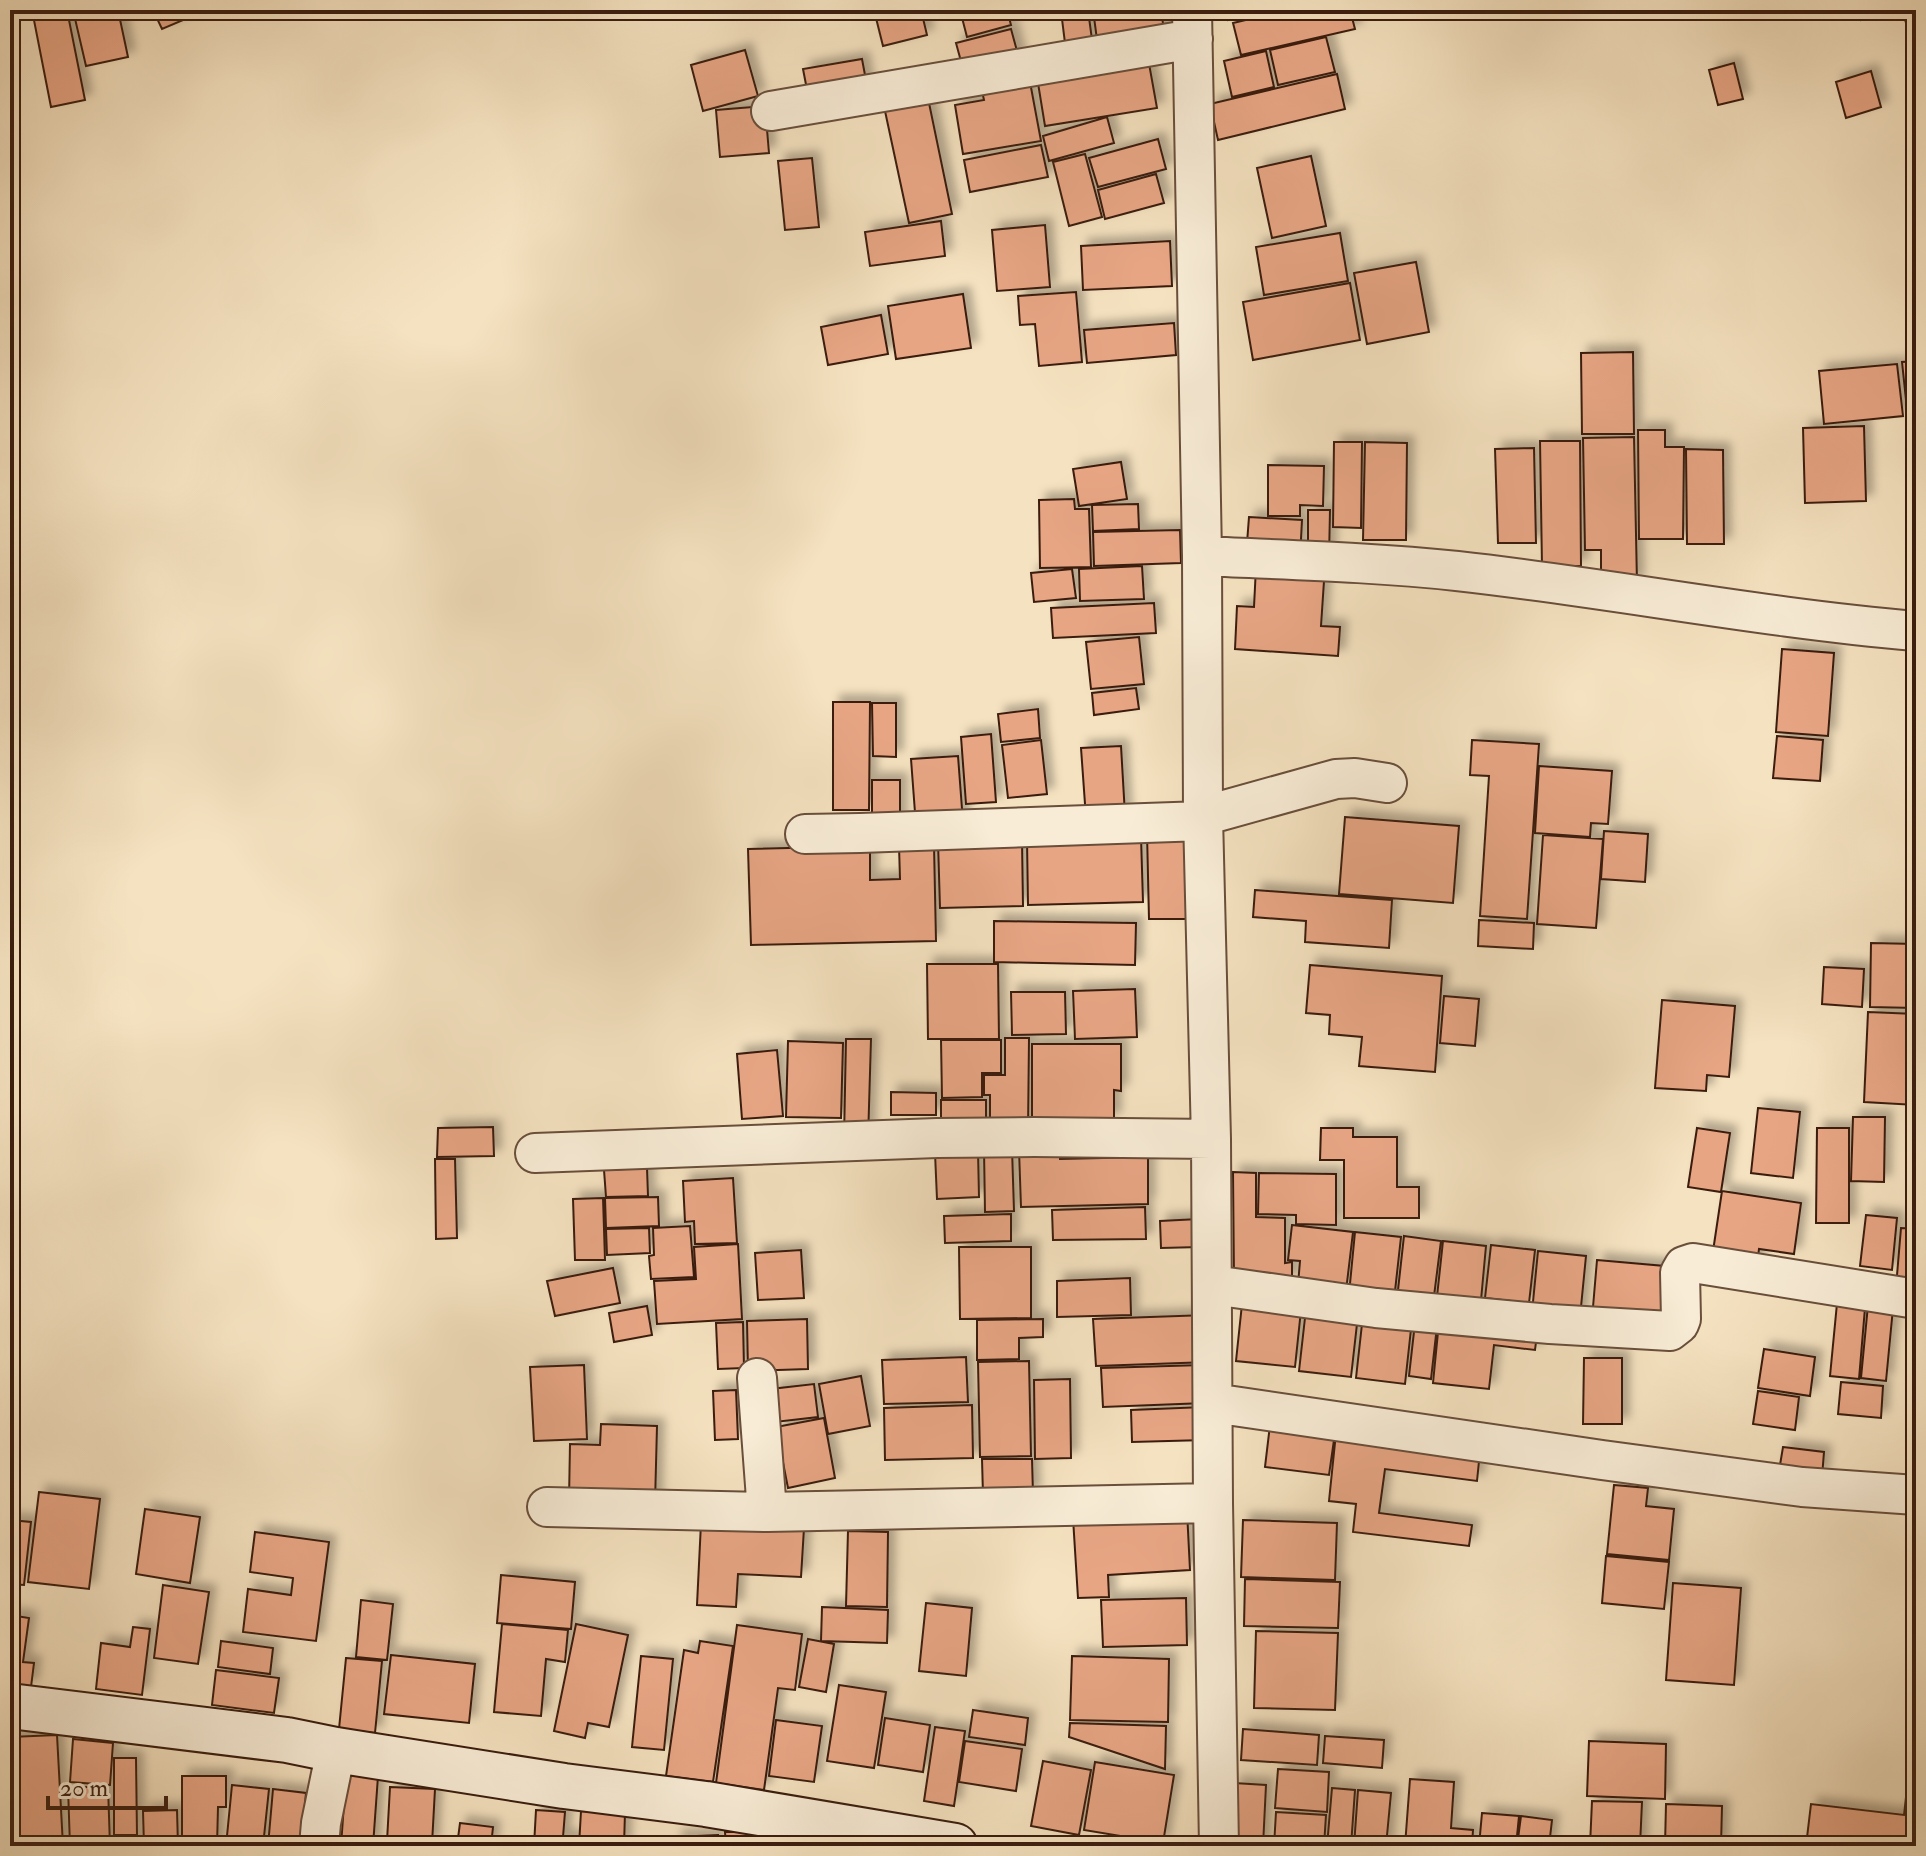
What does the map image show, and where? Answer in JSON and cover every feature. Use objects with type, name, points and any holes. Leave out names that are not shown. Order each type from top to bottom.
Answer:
[{"type":"street","points":[[771,111],[1192,24],[1202,556],[1203,818],[1211,1139],[1219,1846]]},
{"type":"street","points":[[1202,556],[1352,562],[1458,571],[1916,631]]},
{"type":"street","points":[[805,834],[1203,818],[1336,779],[1355,778],[1387,783]]},
{"type":"street","points":[[535,1153],[937,1138],[1211,1139]]},
{"type":"street","points":[[1213,1285],[1376,1308],[1670,1331],[1681,1319],[1680,1273],[1684,1266],[1693,1263],[1916,1299]]},
{"type":"street","points":[[757,1378],[767,1512]]},
{"type":"street","points":[[1213,1403],[1756,1481],[1916,1495]]},
{"type":"street","points":[[547,1507],[767,1512],[1213,1503]]},
{"type":"street","points":[[10,1706],[287,1740],[564,1786],[706,1804],[955,1846]]},
{"type":"street","points":[[319,1846],[336,1750]]},
{"type":"building","points":[[32,10],[67,10],[85,100],[51,107]]},
{"type":"building","points":[[73,10],[118,10],[128,57],[86,66]]},
{"type":"building","points":[[153,10],[193,10],[195,15],[162,29]]},
{"type":"building","points":[[827,10],[863,10],[829,19]]},
{"type":"building","points":[[874,10],[921,10],[927,35],[883,46]]},
{"type":"building","points":[[960,10],[1007,10],[1011,25],[967,37]]},
{"type":"building","points":[[1088,10],[1093,47],[1066,51],[1061,11]]},
{"type":"building","points":[[1093,10],[1161,10],[1165,37],[1098,47]]},
{"type":"building","points":[[1226,10],[1271,10],[1228,20]]},
{"type":"building","points":[[1288,10],[1350,10],[1355,29],[1241,55],[1233,23]]},
{"type":"building","points":[[1859,10],[1881,10],[1882,14],[1861,20]]},
{"type":"building","points":[[1916,10],[1916,52],[1903,14]]},
{"type":"building","points":[[1011,29],[1020,62],[965,76],[956,43]]},
{"type":"building","points":[[1326,37],[1335,72],[1278,85],[1270,50]]},
{"type":"building","points":[[745,50],[758,96],[703,111],[691,65]]},
{"type":"building","points":[[1266,51],[1274,87],[1232,97],[1224,61]]},
{"type":"building","points":[[1148,58],[1157,108],[1045,126],[1037,77]]},
{"type":"building","points":[[862,59],[868,91],[809,100],[803,69]]},
{"type":"building","points":[[1734,63],[1743,99],[1718,105],[1709,70]]},
{"type":"building","points":[[1871,71],[1881,107],[1846,118],[1836,82]]},
{"type":"building","points":[[1337,74],[1345,109],[1218,140],[1210,104]]},
{"type":"building","points":[[1030,82],[1041,141],[963,154],[955,105],[984,100],[982,91]]},
{"type":"building","points":[[929,103],[952,214],[909,223],[885,111]]},
{"type":"building","points":[[765,106],[769,153],[720,157],[716,110]]},
{"type":"building","points":[[1107,117],[1114,143],[1049,161],[1043,136]]},
{"type":"building","points":[[1158,139],[1166,169],[1098,187],[1089,158]]},
{"type":"building","points":[[1041,145],[1048,177],[970,192],[964,160]]},
{"type":"building","points":[[1085,154],[1102,217],[1069,226],[1053,162]]},
{"type":"building","points":[[1311,156],[1326,226],[1272,238],[1257,168]]},
{"type":"building","points":[[812,158],[819,227],[785,230],[778,161]]},
{"type":"building","points":[[1156,174],[1164,203],[1105,219],[1098,190]]},
{"type":"building","points":[[941,221],[945,256],[870,266],[865,232]]},
{"type":"building","points":[[1045,225],[1050,287],[997,291],[992,230]]},
{"type":"building","points":[[1340,233],[1348,281],[1264,295],[1256,247]]},
{"type":"building","points":[[1170,241],[1172,286],[1083,290],[1081,246]]},
{"type":"building","points":[[1416,262],[1429,332],[1367,344],[1354,273]]},
{"type":"building","points":[[1350,283],[1360,340],[1253,360],[1243,302]]},
{"type":"building","points":[[1076,292],[1082,362],[1039,366],[1035,324],[1020,325],[1018,296]]},
{"type":"building","points":[[963,294],[971,348],[896,359],[888,306]]},
{"type":"building","points":[[881,315],[888,354],[828,365],[821,327]]},
{"type":"building","points":[[1174,323],[1176,355],[1087,363],[1084,330]]},
{"type":"building","points":[[1633,352],[1634,434],[1582,434],[1581,353]]},
{"type":"building","points":[[1916,361],[1916,399],[1906,400],[1902,362]]},
{"type":"building","points":[[1897,364],[1903,416],[1824,424],[1819,371]]},
{"type":"building","points":[[1864,426],[1866,501],[1805,503],[1803,428]]},
{"type":"building","points":[[1638,430],[1665,430],[1665,447],[1684,447],[1683,539],[1639,539]]},
{"type":"building","points":[[1634,437],[1637,583],[1601,584],[1601,550],[1585,550],[1583,438]]},
{"type":"building","points":[[1540,441],[1580,441],[1581,566],[1542,566]]},
{"type":"building","points":[[1334,442],[1362,442],[1361,528],[1333,527]]},
{"type":"building","points":[[1365,442],[1407,443],[1406,540],[1363,540]]},
{"type":"building","points":[[1534,448],[1536,543],[1498,543],[1495,449]]},
{"type":"building","points":[[1686,449],[1723,450],[1724,544],[1687,544]]},
{"type":"building","points":[[1121,462],[1127,499],[1079,506],[1073,469]]},
{"type":"building","points":[[1268,465],[1324,466],[1323,506],[1300,505],[1300,516],[1268,516]]},
{"type":"building","points":[[1074,499],[1075,509],[1089,509],[1091,567],[1040,568],[1039,500]]},
{"type":"building","points":[[1138,504],[1139,529],[1093,531],[1092,505]]},
{"type":"building","points":[[1308,510],[1330,510],[1329,558],[1308,557]]},
{"type":"building","points":[[1249,517],[1302,520],[1300,558],[1246,556]]},
{"type":"building","points":[[1180,530],[1181,563],[1094,566],[1093,532]]},
{"type":"building","points":[[1142,566],[1144,599],[1080,601],[1079,569]]},
{"type":"building","points":[[1256,567],[1280,578],[1324,581],[1321,626],[1340,627],[1338,656],[1235,649],[1237,606],[1254,607]]},
{"type":"building","points":[[1072,569],[1076,598],[1034,602],[1031,573]]},
{"type":"building","points":[[1154,603],[1156,633],[1053,638],[1051,608]]},
{"type":"building","points":[[1139,637],[1144,684],[1091,689],[1086,642]]},
{"type":"building","points":[[1782,649],[1834,653],[1828,736],[1776,732]]},
{"type":"building","points":[[1136,688],[1139,709],[1094,715],[1092,693]]},
{"type":"building","points":[[833,702],[870,702],[869,810],[833,810]]},
{"type":"building","points":[[872,703],[896,703],[896,757],[873,756]]},
{"type":"building","points":[[1038,709],[1040,738],[1001,742],[998,714]]},
{"type":"building","points":[[991,734],[996,802],[966,804],[961,737]]},
{"type":"building","points":[[1777,736],[1823,740],[1820,781],[1773,778]]},
{"type":"building","points":[[1041,740],[1047,794],[1008,798],[1002,745]]},
{"type":"building","points":[[1472,740],[1539,744],[1527,919],[1480,916],[1489,776],[1470,775]]},
{"type":"building","points":[[1121,746],[1125,815],[1086,818],[1081,748]]},
{"type":"building","points":[[958,756],[963,822],[916,826],[911,759]]},
{"type":"building","points":[[1539,766],[1612,771],[1608,824],[1591,823],[1590,837],[1535,833]]},
{"type":"building","points":[[872,780],[900,780],[900,829],[872,829]]},
{"type":"building","points":[[1345,817],[1459,826],[1453,903],[1339,894]]},
{"type":"building","points":[[1604,831],[1648,834],[1645,882],[1601,879]]},
{"type":"building","points":[[1188,832],[1189,919],[1149,919],[1147,833]]},
{"type":"building","points":[[1543,835],[1603,839],[1596,928],[1537,924]]},
{"type":"building","points":[[1141,837],[1143,902],[1028,905],[1027,840]]},
{"type":"building","points":[[1022,840],[1023,906],[940,908],[938,842]]},
{"type":"building","points":[[934,845],[936,941],[751,945],[748,849],[870,846],[870,880],[900,879],[899,846]]},
{"type":"building","points":[[1255,890],[1392,900],[1389,948],[1305,942],[1306,921],[1253,917]]},
{"type":"building","points":[[1479,920],[1534,923],[1533,949],[1478,946]]},
{"type":"building","points":[[994,921],[1136,923],[1135,965],[994,962]]},
{"type":"building","points":[[1871,943],[1916,944],[1916,1008],[1870,1007]]},
{"type":"building","points":[[927,964],[998,964],[999,1039],[928,1039]]},
{"type":"building","points":[[1310,965],[1442,976],[1435,1072],[1359,1066],[1362,1037],[1329,1034],[1330,1015],[1306,1013]]},
{"type":"building","points":[[1824,967],[1864,969],[1862,1007],[1822,1004]]},
{"type":"building","points":[[1135,989],[1137,1037],[1075,1039],[1073,991]]},
{"type":"building","points":[[1011,992],[1065,992],[1066,1034],[1012,1035]]},
{"type":"building","points":[[1444,996],[1479,999],[1475,1046],[1440,1043]]},
{"type":"building","points":[[1662,1000],[1735,1006],[1729,1077],[1707,1075],[1706,1091],[1655,1088]]},
{"type":"building","points":[[1868,1012],[1916,1014],[1916,1105],[1864,1102]]},
{"type":"building","points":[[1005,1038],[1029,1038],[1028,1131],[990,1130],[990,1095],[984,1095],[984,1075],[1005,1075]]},
{"type":"building","points":[[846,1039],[871,1039],[868,1140],[844,1139]]},
{"type":"building","points":[[941,1040],[1001,1040],[1001,1073],[982,1073],[982,1097],[942,1098]]},
{"type":"building","points":[[788,1041],[843,1043],[841,1118],[786,1117]]},
{"type":"building","points":[[1032,1044],[1121,1044],[1121,1091],[1114,1090],[1114,1119],[1032,1130]]},
{"type":"building","points":[[777,1050],[783,1116],[742,1119],[737,1054]]},
{"type":"building","points":[[891,1092],[936,1093],[936,1115],[891,1115]]},
{"type":"building","points":[[941,1100],[986,1100],[986,1134],[941,1134]]},
{"type":"building","points":[[1758,1108],[1800,1112],[1793,1178],[1751,1173]]},
{"type":"building","points":[[1853,1117],[1885,1117],[1884,1182],[1851,1181]]},
{"type":"building","points":[[493,1127],[494,1156],[437,1157],[438,1128]]},
{"type":"building","points":[[1321,1128],[1353,1128],[1353,1137],[1397,1137],[1397,1187],[1419,1187],[1419,1218],[1344,1218],[1344,1160],[1320,1160]]},
{"type":"building","points":[[1697,1128],[1730,1133],[1721,1192],[1688,1187]]},
{"type":"building","points":[[1817,1128],[1849,1128],[1849,1223],[1816,1223]]},
{"type":"building","points":[[1012,1149],[1014,1211],[985,1212],[984,1150]]},
{"type":"building","points":[[1060,1149],[1060,1159],[1148,1157],[1148,1204],[1021,1207],[1019,1150]]},
{"type":"building","points":[[978,1151],[979,1197],[937,1199],[935,1153]]},
{"type":"building","points":[[435,1159],[455,1159],[457,1238],[436,1239]]},
{"type":"building","points":[[647,1168],[648,1196],[606,1197],[604,1170]]},
{"type":"building","points":[[1233,1172],[1256,1173],[1256,1217],[1285,1218],[1285,1263],[1292,1262],[1292,1281],[1234,1280]]},
{"type":"building","points":[[1259,1173],[1336,1174],[1336,1225],[1296,1224],[1296,1215],[1258,1214]]},
{"type":"building","points":[[733,1178],[737,1243],[695,1244],[694,1221],[685,1222],[683,1181]]},
{"type":"building","points":[[1722,1191],[1801,1203],[1794,1254],[1759,1249],[1757,1265],[1712,1258]]},
{"type":"building","points":[[658,1197],[659,1226],[606,1228],[605,1198]]},
{"type":"building","points":[[603,1198],[605,1260],[575,1260],[573,1199]]},
{"type":"building","points":[[1145,1207],[1146,1239],[1053,1240],[1052,1210]]},
{"type":"building","points":[[1011,1214],[1011,1241],[945,1243],[944,1216]]},
{"type":"building","points":[[1866,1215],[1897,1218],[1892,1270],[1860,1266]]},
{"type":"building","points":[[1199,1219],[1200,1247],[1161,1248],[1160,1221]]},
{"type":"building","points":[[1292,1225],[1353,1232],[1346,1291],[1298,1285],[1300,1261],[1288,1260]]},
{"type":"building","points":[[690,1226],[694,1277],[651,1279],[649,1256],[654,1255],[653,1228]]},
{"type":"building","points":[[649,1228],[650,1253],[607,1255],[606,1229]]},
{"type":"building","points":[[1901,1228],[1916,1229],[1916,1297],[1896,1287]]},
{"type":"building","points":[[1355,1232],[1401,1237],[1394,1300],[1349,1294]]},
{"type":"building","points":[[1404,1236],[1441,1241],[1433,1304],[1397,1299]]},
{"type":"building","points":[[1443,1241],[1486,1246],[1480,1311],[1436,1306]]},
{"type":"building","points":[[738,1244],[742,1319],[657,1324],[654,1281],[696,1279],[694,1247]]},
{"type":"building","points":[[1491,1245],[1535,1250],[1529,1303],[1485,1298]]},
{"type":"building","points":[[959,1247],[1031,1247],[1031,1318],[960,1319]]},
{"type":"building","points":[[801,1250],[804,1298],[758,1300],[755,1253]]},
{"type":"building","points":[[1538,1251],[1586,1256],[1580,1317],[1532,1312]]},
{"type":"building","points":[[1597,1260],[1676,1267],[1671,1326],[1634,1311],[1593,1307]]},
{"type":"building","points":[[613,1268],[620,1303],[555,1316],[547,1281]]},
{"type":"building","points":[[1130,1278],[1131,1315],[1057,1317],[1057,1281]]},
{"type":"building","points":[[1838,1293],[1866,1296],[1859,1379],[1830,1376]]},
{"type":"building","points":[[1242,1304],[1301,1310],[1295,1367],[1236,1361]]},
{"type":"building","points":[[1868,1305],[1893,1308],[1886,1381],[1861,1378]]},
{"type":"building","points":[[647,1306],[652,1335],[614,1342],[609,1313]]},
{"type":"building","points":[[1306,1309],[1358,1315],[1351,1377],[1299,1371]]},
{"type":"building","points":[[1207,1315],[1209,1362],[1096,1366],[1093,1319]]},
{"type":"building","points":[[1363,1315],[1412,1320],[1405,1384],[1356,1378]]},
{"type":"building","points":[[807,1319],[808,1369],[748,1371],[747,1321]]},
{"type":"building","points":[[1043,1319],[1043,1337],[1019,1338],[1019,1359],[977,1360],[977,1320]]},
{"type":"building","points":[[743,1322],[744,1368],[718,1369],[716,1323]]},
{"type":"building","points":[[1439,1322],[1537,1334],[1535,1350],[1494,1345],[1489,1389],[1433,1383]]},
{"type":"building","points":[[1415,1323],[1437,1326],[1431,1379],[1409,1376]]},
{"type":"building","points":[[1764,1349],[1815,1357],[1810,1396],[1758,1388]]},
{"type":"building","points":[[966,1357],[968,1402],[884,1404],[882,1360]]},
{"type":"building","points":[[1584,1358],[1622,1358],[1622,1424],[1583,1424]]},
{"type":"building","points":[[1029,1361],[1031,1456],[980,1457],[978,1362]]},
{"type":"building","points":[[584,1365],[587,1439],[534,1441],[530,1367]]},
{"type":"building","points":[[1203,1365],[1205,1403],[1103,1407],[1101,1368]]},
{"type":"building","points":[[861,1376],[870,1426],[828,1434],[819,1384]]},
{"type":"building","points":[[1070,1379],[1071,1458],[1035,1459],[1034,1380]]},
{"type":"building","points":[[1841,1382],[1883,1386],[1881,1418],[1838,1414]]},
{"type":"building","points":[[814,1384],[818,1417],[775,1422],[771,1389]]},
{"type":"building","points":[[736,1390],[738,1439],[715,1440],[713,1391]]},
{"type":"building","points":[[1758,1391],[1799,1397],[1795,1430],[1753,1424]]},
{"type":"building","points":[[972,1405],[973,1458],[885,1460],[884,1408]]},
{"type":"building","points":[[1204,1407],[1205,1440],[1132,1442],[1131,1410]]},
{"type":"building","points":[[824,1418],[835,1478],[788,1488],[776,1427]]},
{"type":"building","points":[[601,1424],[657,1426],[655,1503],[569,1500],[570,1444],[600,1445]]},
{"type":"building","points":[[1270,1425],[1335,1433],[1329,1475],[1265,1467]]},
{"type":"building","points":[[1336,1433],[1480,1451],[1477,1481],[1385,1469],[1379,1513],[1472,1525],[1469,1546],[1353,1532],[1356,1504],[1329,1501]]},
{"type":"building","points":[[1783,1447],[1824,1452],[1822,1477],[1779,1471]]},
{"type":"building","points":[[982,1459],[1032,1459],[1033,1494],[983,1495]]},
{"type":"building","points":[[1614,1485],[1648,1488],[1646,1506],[1674,1509],[1669,1560],[1607,1554]]},
{"type":"building","points":[[39,1492],[100,1499],[89,1589],[28,1582]]},
{"type":"building","points":[[145,1509],[200,1517],[190,1583],[136,1574]]},
{"type":"building","points":[[1187,1511],[1190,1570],[1108,1575],[1109,1597],[1078,1598],[1073,1518]]},
{"type":"building","points":[[10,1520],[31,1522],[24,1585],[10,1584]]},
{"type":"building","points":[[1243,1520],[1337,1523],[1335,1580],[1241,1577]]},
{"type":"building","points":[[701,1523],[804,1528],[801,1577],[738,1574],[736,1607],[697,1605]]},
{"type":"building","points":[[848,1531],[888,1532],[887,1607],[846,1606]]},
{"type":"building","points":[[255,1532],[329,1542],[316,1641],[243,1632],[248,1589],[291,1595],[293,1578],[250,1572]]},
{"type":"building","points":[[1606,1556],[1669,1562],[1664,1609],[1602,1603]]},
{"type":"building","points":[[501,1575],[575,1582],[571,1629],[497,1623]]},
{"type":"building","points":[[1245,1579],[1340,1582],[1338,1628],[1244,1626]]},
{"type":"building","points":[[1673,1583],[1741,1588],[1734,1685],[1666,1680]]},
{"type":"building","points":[[163,1585],[209,1592],[198,1664],[154,1658]]},
{"type":"building","points":[[1186,1598],[1187,1645],[1103,1647],[1101,1600]]},
{"type":"building","points":[[361,1600],[393,1604],[387,1660],[356,1657]]},
{"type":"building","points":[[926,1603],[972,1608],[966,1676],[919,1671]]},
{"type":"building","points":[[822,1607],[888,1610],[887,1643],[821,1641]]},
{"type":"building","points":[[10,1615],[29,1618],[23,1662],[34,1663],[31,1687],[10,1685]]},
{"type":"building","points":[[502,1624],[568,1630],[565,1662],[546,1659],[541,1716],[494,1712]]},
{"type":"building","points":[[576,1624],[628,1635],[609,1727],[588,1723],[585,1738],[554,1731]]},
{"type":"building","points":[[737,1625],[802,1634],[795,1690],[778,1688],[764,1790],[716,1783]]},
{"type":"building","points":[[133,1627],[150,1629],[142,1695],[96,1689],[101,1643],[130,1647]]},
{"type":"building","points":[[1256,1631],[1338,1633],[1335,1710],[1254,1708]]},
{"type":"building","points":[[808,1639],[834,1644],[826,1692],[799,1687]]},
{"type":"building","points":[[221,1641],[273,1648],[270,1674],[218,1667]]},
{"type":"building","points":[[700,1641],[733,1646],[713,1782],[666,1776],[684,1650],[698,1653]]},
{"type":"building","points":[[391,1655],[475,1664],[469,1723],[384,1714]]},
{"type":"building","points":[[641,1656],[673,1659],[664,1750],[632,1747]]},
{"type":"building","points":[[1072,1656],[1169,1659],[1168,1722],[1070,1720]]},
{"type":"building","points":[[346,1658],[382,1661],[375,1733],[339,1729]]},
{"type":"building","points":[[216,1670],[279,1678],[274,1713],[212,1705]]},
{"type":"building","points":[[839,1685],[886,1692],[874,1768],[827,1761]]},
{"type":"building","points":[[973,1710],[1028,1718],[1025,1745],[969,1737]]},
{"type":"building","points":[[885,1718],[930,1725],[923,1772],[878,1765]]},
{"type":"building","points":[[776,1720],[822,1726],[814,1782],[769,1776]]},
{"type":"building","points":[[1070,1723],[1166,1726],[1165,1769],[1069,1737]]},
{"type":"building","points":[[935,1727],[965,1731],[954,1806],[924,1801]]},
{"type":"building","points":[[1243,1729],[1319,1735],[1317,1765],[1241,1760]]},
{"type":"building","points":[[57,1735],[63,1846],[10,1846],[10,1737]]},
{"type":"building","points":[[1325,1736],[1384,1740],[1382,1768],[1323,1763]]},
{"type":"building","points":[[73,1739],[113,1743],[110,1785],[70,1782]]},
{"type":"building","points":[[965,1741],[1022,1749],[1016,1791],[959,1782]]},
{"type":"building","points":[[1589,1741],[1666,1744],[1665,1799],[1587,1796]]},
{"type":"building","points":[[114,1758],[136,1758],[137,1835],[114,1835]]},
{"type":"building","points":[[1043,1761],[1091,1770],[1079,1835],[1031,1826]]},
{"type":"building","points":[[1095,1762],[1174,1775],[1163,1843],[1084,1830]]},
{"type":"building","points":[[1278,1769],[1329,1772],[1327,1812],[1275,1808]]},
{"type":"building","points":[[346,1775],[378,1776],[373,1846],[341,1846]]},
{"type":"building","points":[[182,1776],[226,1776],[226,1807],[218,1807],[217,1846],[182,1846]]},
{"type":"building","points":[[1410,1779],[1454,1782],[1451,1828],[1473,1830],[1472,1846],[1405,1846]]},
{"type":"building","points":[[1234,1783],[1266,1785],[1263,1846],[1230,1846]]},
{"type":"building","points":[[232,1785],[269,1789],[263,1846],[226,1846]]},
{"type":"building","points":[[108,1786],[110,1846],[70,1846],[68,1788]]},
{"type":"building","points":[[390,1787],[435,1789],[432,1844],[387,1841]]},
{"type":"building","points":[[1332,1788],[1355,1790],[1351,1846],[1327,1846]]},
{"type":"building","points":[[273,1789],[306,1793],[301,1846],[268,1846]]},
{"type":"building","points":[[1358,1790],[1391,1793],[1386,1846],[1354,1846]]},
{"type":"building","points":[[1906,1797],[1916,1798],[1916,1846],[1806,1846],[1811,1804],[1904,1815]]},
{"type":"building","points":[[1592,1801],[1642,1802],[1640,1846],[1590,1846]]},
{"type":"building","points":[[1666,1804],[1722,1806],[1721,1846],[1665,1846]]},
{"type":"building","points":[[177,1810],[178,1846],[144,1846],[143,1811]]},
{"type":"building","points":[[536,1810],[565,1812],[563,1837],[575,1838],[574,1846],[534,1846]]},
{"type":"building","points":[[581,1811],[625,1812],[624,1846],[579,1846]]},
{"type":"building","points":[[1276,1812],[1326,1815],[1324,1846],[1274,1846]]},
{"type":"building","points":[[1482,1813],[1519,1816],[1516,1846],[1479,1846]]},
{"type":"building","points":[[1521,1816],[1552,1820],[1549,1846],[1517,1846]]},
{"type":"building","points":[[460,1823],[493,1827],[491,1846],[457,1846]]},
{"type":"building","points":[[725,1832],[750,1832],[750,1846],[726,1846]]},
{"type":"building","points":[[718,1835],[718,1846],[676,1846],[675,1837]]},
{"type":"building","points":[[119,1838],[140,1838],[140,1846],[119,1846]]}]
